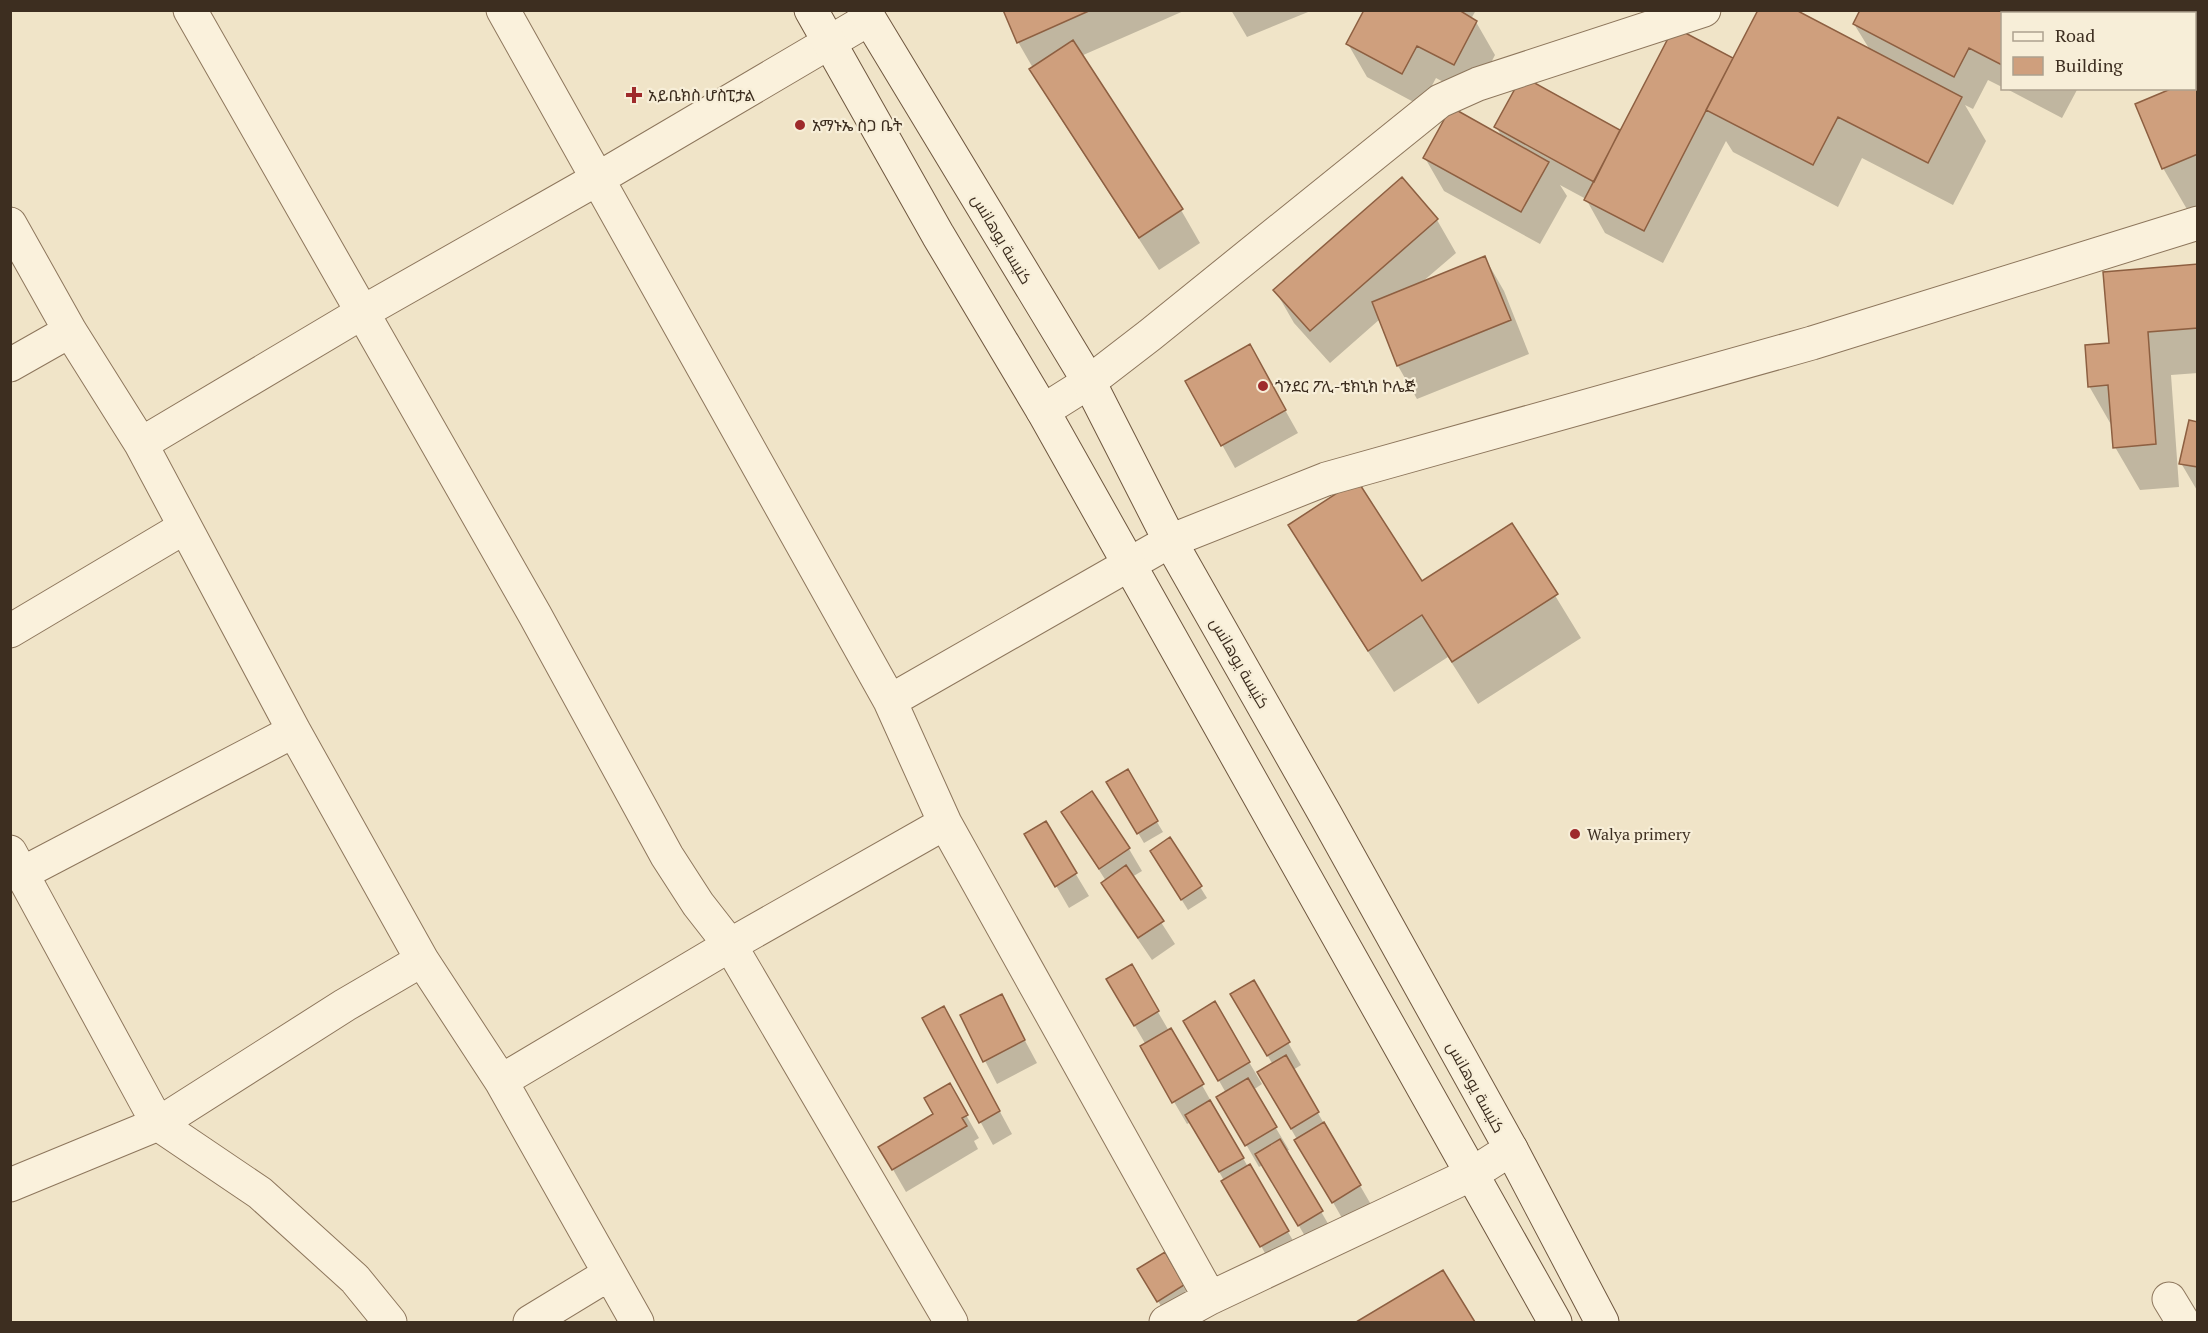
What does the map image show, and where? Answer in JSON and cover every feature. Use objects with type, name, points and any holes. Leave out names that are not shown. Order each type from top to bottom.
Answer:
[{"type":"street","points":[[190,10],[535,615],[667,856],[698,904],[730,945],[951,1323]]},
{"type":"street","points":[[503,10],[890,701],[945,823],[1210,1298]]},
{"type":"street","points":[[811,10],[938,235],[1043,411],[1555,1323]]},
{"type":"street","points":[[1043,411],[1089,382],[1440,101],[1478,84],[1704,10]]},
{"type":"street","points":[[141,444],[363,312],[599,178],[829,41],[867,15]]},
{"type":"street","name":"كنيسة يوهانس","points":[[867,15],[1089,382],[1170,541],[1325,813],[1511,1149],[1602,1323]]},
{"type":"street","points":[[938,235],[983,207]]},
{"type":"street","points":[[890,701],[1170,541],[1326,479],[1812,343],[2198,223]]},
{"type":"street","points":[[10,224],[70,331],[141,444],[294,731],[422,960],[501,1081],[637,1323]]},
{"type":"street","points":[[10,365],[70,331]]},
{"type":"street","points":[[10,631],[185,527]]},
{"type":"street","points":[[294,731],[17,863],[158,1124],[260,1193],[355,1278],[390,1323]]},
{"type":"street","points":[[501,1081],[730,945],[945,823]]},
{"type":"street","points":[[10,1185],[158,1124],[345,1005],[422,960]]},
{"type":"street","points":[[1166,1323],[1210,1298],[1472,1174],[1511,1149]]},
{"type":"street","points":[[530,1323],[609,1274]]},
{"type":"building","points":[[1003,10],[1091,10],[1017,43]]},
{"type":"building","points":[[1364,10],[1459,10],[1477,21],[1454,65],[1417,46],[1402,74],[1346,44]]},
{"type":"building","points":[[1758,10],[1796,10],[1962,97],[1928,163],[1838,117],[1813,165],[1706,110]]},
{"type":"building","points":[[1860,10],[2042,10],[2044,12],[2001,12],[2001,64],[1969,48],[1954,77],[1853,24]]},
{"type":"building","points":[[2198,21],[2198,66],[2196,62],[2196,22]]},
{"type":"building","points":[[1674,27],[1733,58],[1644,231],[1584,200]]},
{"type":"building","points":[[1073,40],[1183,209],[1139,238],[1029,69]]},
{"type":"building","points":[[1522,76],[1620,130],[1594,182],[1494,127]]},
{"type":"building","points":[[2198,78],[2198,154],[2162,169],[2135,104],[2168,90],[2196,90],[2196,79]]},
{"type":"building","points":[[1451,107],[1549,162],[1521,212],[1423,158]]},
{"type":"building","points":[[1402,177],[1438,219],[1310,331],[1273,290]]},
{"type":"building","points":[[1485,256],[1511,320],[1397,366],[1372,302]]},
{"type":"building","points":[[2198,264],[2198,328],[2148,332],[2156,444],[2113,448],[2108,385],[2088,387],[2085,345],[2109,343],[2103,272]]},
{"type":"building","points":[[1250,344],[1286,410],[1221,446],[1185,381]]},
{"type":"building","points":[[2189,420],[2198,422],[2198,467],[2179,464]]},
{"type":"building","points":[[1357,480],[1422,581],[1512,523],[1558,594],[1452,662],[1422,615],[1368,651],[1288,525]]},
{"type":"building","points":[[1128,769],[1158,821],[1137,834],[1106,782]]},
{"type":"building","points":[[1092,791],[1130,848],[1099,869],[1061,812]]},
{"type":"building","points":[[1046,821],[1077,873],[1055,887],[1024,834]]},
{"type":"building","points":[[1170,837],[1202,886],[1181,900],[1150,851]]},
{"type":"building","points":[[1126,865],[1164,921],[1138,938],[1101,883]]},
{"type":"building","points":[[1132,964],[1159,1011],[1134,1026],[1106,979]]},
{"type":"building","points":[[1254,980],[1290,1042],[1267,1056],[1230,994]]},
{"type":"building","points":[[1002,994],[1025,1040],[983,1062],[960,1015]]},
{"type":"building","points":[[1215,1001],[1250,1062],[1218,1081],[1183,1021]]},
{"type":"building","points":[[944,1006],[1000,1111],[979,1123],[922,1018]]},
{"type":"building","points":[[1171,1028],[1204,1084],[1172,1103],[1140,1046]]},
{"type":"building","points":[[1286,1055],[1319,1112],[1291,1129],[1257,1072]]},
{"type":"building","points":[[1248,1078],[1277,1127],[1245,1146],[1216,1097]]},
{"type":"building","points":[[950,1083],[968,1115],[962,1118],[967,1126],[892,1170],[878,1147],[933,1114],[924,1098]]},
{"type":"building","points":[[1210,1100],[1244,1158],[1219,1172],[1185,1115]]},
{"type":"building","points":[[1324,1122],[1361,1185],[1332,1203],[1294,1140]]},
{"type":"building","points":[[1280,1139],[1323,1211],[1298,1226],[1255,1154]]},
{"type":"building","points":[[1250,1164],[1289,1231],[1260,1247],[1221,1181]]},
{"type":"building","points":[[1165,1252],[1184,1285],[1157,1302],[1137,1269]]},
{"type":"building","points":[[1443,1270],[1475,1322],[1356,1322]]},
{"type":"place","name":"አይቤክስ ሆስፒታል","points":[[634,95]]},
{"type":"place","name":"አማኑኤ ስጋ ቤት","points":[[800,125]]},
{"type":"place","name":"ጎንደር ፖሊ-ቴክኒክ ኮሌጅ","points":[[1263,386]]},
{"type":"place","name":"Walya primery","points":[[1575,834]]}]
